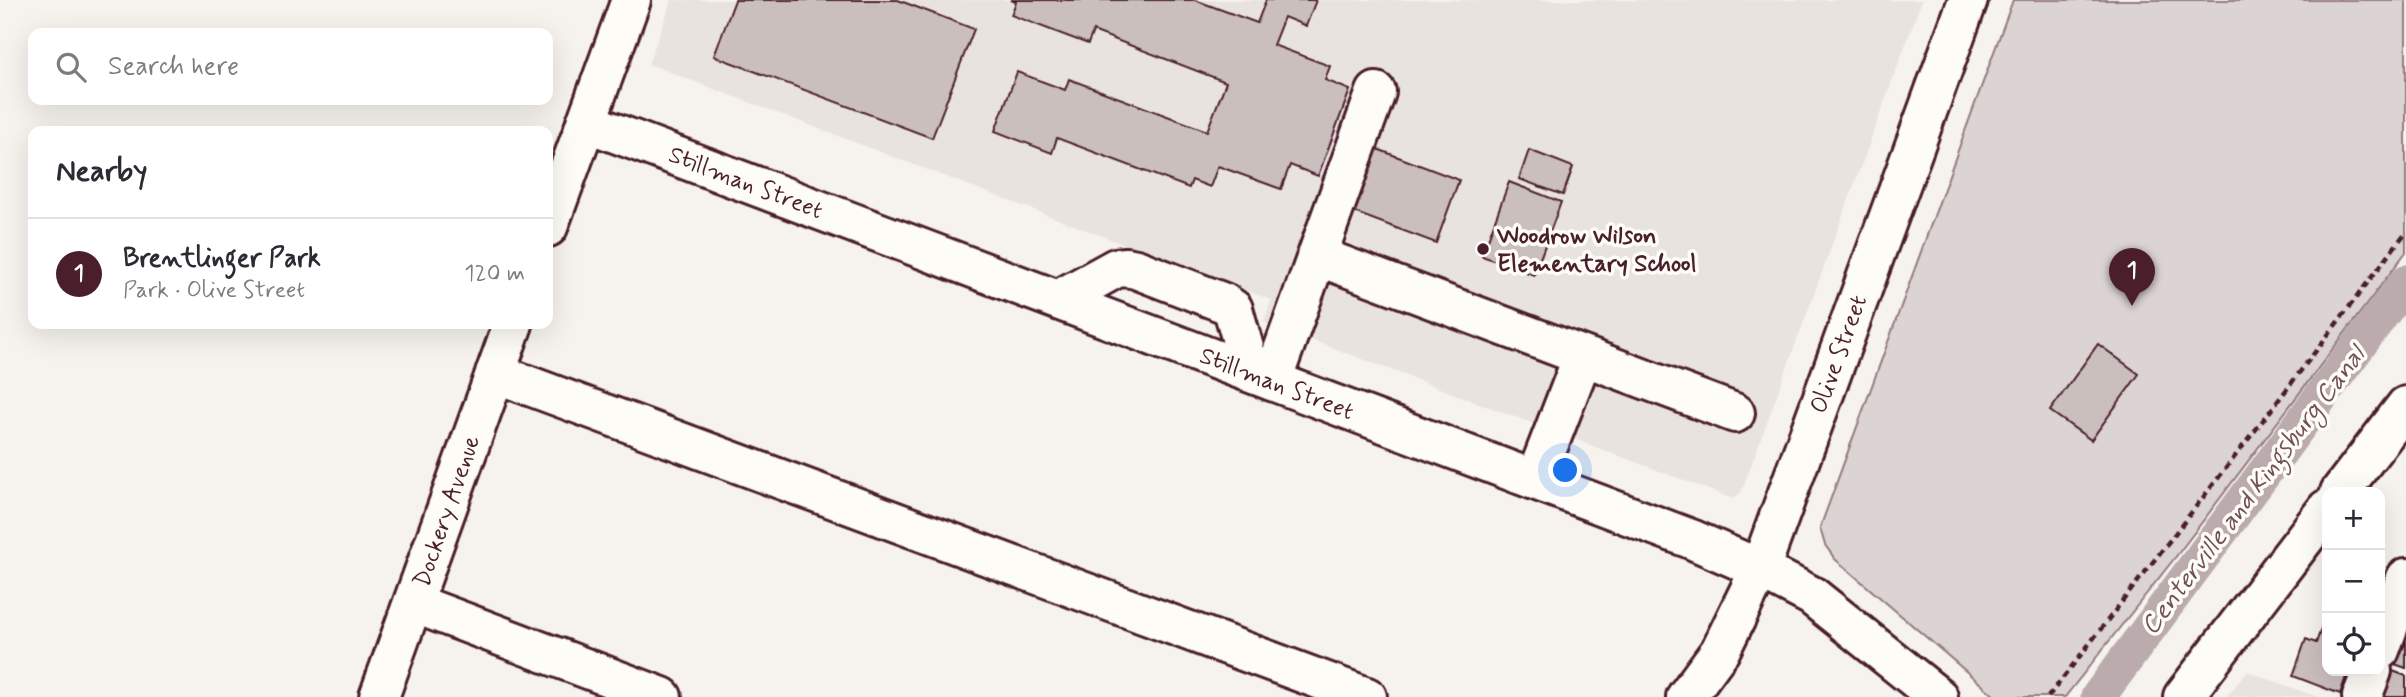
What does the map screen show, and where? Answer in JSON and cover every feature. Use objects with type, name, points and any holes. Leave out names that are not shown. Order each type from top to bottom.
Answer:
[{"type":"street","points":[[553,213],[631,0]]},
{"type":"street","name":"Olive Street","points":[[1686,697],[1720,652],[1760,569],[1968,0]]},
{"type":"street","points":[[1262,377],[1317,256],[1376,92]]},
{"type":"street","name":"Stillman Street","points":[[586,122],[1691,539],[1760,569],[1812,596],[1938,697]]},
{"type":"street","points":[[1317,256],[1735,413]]},
{"type":"street","points":[[1058,300],[1116,268],[1136,269],[1224,303],[1233,309],[1262,377]]},
{"type":"street","name":"Dockery Avenue","points":[[379,697],[511,329]]},
{"type":"street","points":[[1535,480],[1583,356]]},
{"type":"street","points":[[495,373],[1367,697]]},
{"type":"street","points":[[2344,487],[2406,406]]},
{"type":"street","points":[[2183,697],[2322,516]]},
{"type":"street","points":[[2385,636],[2406,578]]},
{"type":"street","points":[[413,603],[662,697]]},
{"type":"street","points":[[2362,697],[2370,676]]},
{"type":"path","points":[[2048,697],[2406,232]]},
{"type":"shaded area","name":"Woodrow Wilson Elementary School","points":[[672,0],[1922,0],[1741,493],[1733,499],[1264,322],[1271,300],[648,64]]},
{"type":"shaded area","points":[[2013,0],[2406,0],[2406,252],[2181,550],[2065,697],[1996,697],[1835,559],[1825,545],[1820,528]]},
{"type":"shaded area","points":[[2247,671],[2318,697],[2226,697]]},
{"type":"building","points":[[735,0],[898,0],[974,29],[932,138],[714,56]]},
{"type":"building","points":[[1011,0],[1195,0],[1257,23],[1266,0],[1316,0],[1306,26],[1284,17],[1273,45],[1330,66],[1325,80],[1350,90],[1318,176],[1290,165],[1281,189],[1218,166],[1210,187],[1192,180],[1189,188],[1057,138],[1052,153],[995,131],[1017,72],[1065,90],[1069,79],[1207,131],[1226,82],[1093,31],[1088,44],[1011,15],[1016,2]]},
{"type":"building","points":[[1372,147],[1459,180],[1436,243],[1348,210]]},
{"type":"building","points":[[1529,150],[1573,167],[1563,195],[1519,179]]},
{"type":"building","points":[[1509,182],[1561,202],[1534,275],[1482,256]]},
{"type":"building","points":[[2098,344],[2139,374],[2091,440],[2050,411]]},
{"type":"building","points":[[2322,626],[2322,676],[2346,676],[2340,694],[2293,676],[2306,639],[2316,643]]},
{"type":"building","points":[[2399,637],[2406,640],[2406,668],[2389,662]]},
{"type":"building","points":[[2390,670],[2406,676],[2406,697],[2380,697]]},
{"type":"waterway","name":"Centerville and Kingsburg Canal","points":[[2098,697],[2406,282]]},
{"type":"place","name":"Woodrow Wilson Elementary School","points":[[1483,249]]},
{"type":"place","name":"Brentlinger Park","points":[[2132,306]]}]
